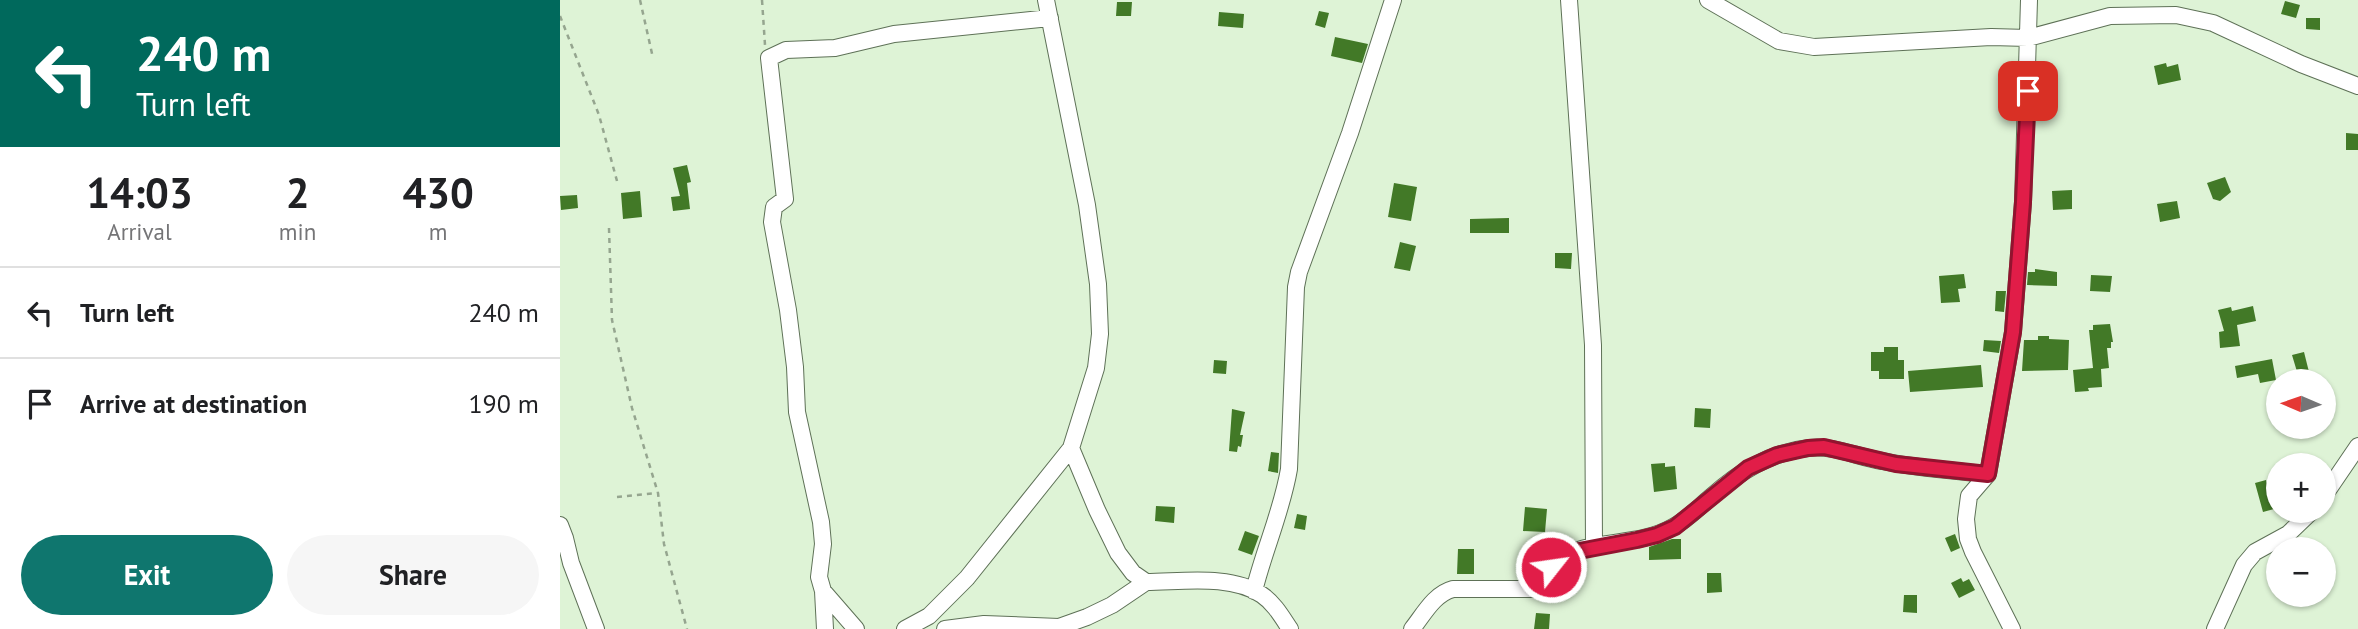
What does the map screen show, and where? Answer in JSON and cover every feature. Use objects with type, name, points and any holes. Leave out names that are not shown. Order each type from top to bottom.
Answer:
[{"type":"street","points":[[905,629],[929,616],[967,578],[1070,448],[1096,368],[1100,334],[1098,284],[1087,205],[1046,0]]},
{"type":"street","points":[[1254,591],[1266,545],[1285,492],[1289,469],[1296,287],[1299,272],[1350,133],[1393,0]]},
{"type":"street","points":[[1569,0],[1593,345],[1594,547]]},
{"type":"street","points":[[1708,0],[1779,41],[1798,46],[1991,37],[2028,38],[2108,8],[2176,15],[2199,19],[2228,30],[2301,64],[2358,86]]},
{"type":"street","points":[[2012,629],[1968,539],[1966,519],[1969,496],[1988,474],[2013,332],[2023,202],[2029,0]]},
{"type":"street","points":[[825,629],[823,591],[819,577],[821,522],[800,431],[788,310],[772,222],[774,207],[785,200],[769,58],[786,50],[835,48],[894,34],[1050,18]]},
{"type":"street","points":[[2336,478],[2358,446]]},
{"type":"street","points":[[1412,629],[1434,600],[1445,591],[1539,587],[1551,567],[1564,556],[1594,547],[1657,535],[1675,527],[1748,468],[1791,451],[1824,447],[1896,464],[1988,474]]},
{"type":"street","points":[[1070,448],[1118,553],[1133,573],[1146,582]]},
{"type":"street","points":[[2215,629],[2237,577],[2255,552],[2288,534],[2299,523]]},
{"type":"street","points":[[560,524],[571,563],[596,629]]},
{"type":"street","points":[[945,629],[984,624],[1054,628],[1094,614],[1146,582],[1227,583],[1254,591],[1268,600],[1290,629]]},
{"type":"street","points":[[823,591],[856,629]]},
{"type":"path","points":[[640,0],[653,58]]},
{"type":"path","points":[[762,0],[763,38],[769,58]]},
{"type":"path","points":[[560,16],[599,115],[617,181]]},
{"type":"path","points":[[609,228],[612,320],[632,408],[658,494],[664,544],[688,629]]},
{"type":"path","points":[[617,497],[658,494]]},
{"type":"building","points":[[2285,1],[2300,5],[2296,18],[2281,14]]},
{"type":"building","points":[[1117,2],[1132,2],[1131,16],[1116,16]]},
{"type":"building","points":[[1319,11],[1329,13],[1325,28],[1315,25]]},
{"type":"building","points":[[1219,12],[1244,14],[1243,28],[1218,26]]},
{"type":"building","points":[[2306,18],[2320,18],[2320,30],[2306,29]]},
{"type":"building","points":[[1335,37],[1368,44],[1362,63],[1331,56]]},
{"type":"building","points":[[2166,63],[2167,67],[2178,64],[2181,80],[2158,85],[2154,66]]},
{"type":"building","points":[[2346,133],[2358,134],[2358,150],[2346,150]]},
{"type":"building","points":[[687,165],[691,182],[687,183],[690,209],[673,211],[671,197],[680,196],[673,168]]},
{"type":"building","points":[[2225,177],[2231,192],[2220,201],[2213,199],[2207,183]]},
{"type":"building","points":[[1394,183],[1417,187],[1411,221],[1388,217]]},
{"type":"building","points":[[2072,190],[2072,209],[2053,210],[2052,191]]},
{"type":"building","points":[[640,191],[642,217],[623,219],[621,193]]},
{"type":"building","points":[[577,195],[578,208],[561,210],[560,196]]},
{"type":"building","points":[[2177,201],[2180,218],[2160,222],[2157,204]]},
{"type":"building","points":[[1509,218],[1509,233],[1470,233],[1470,219]]},
{"type":"building","points":[[1400,242],[1416,246],[1410,271],[1394,268]]},
{"type":"building","points":[[1555,253],[1572,253],[1571,269],[1555,268]]},
{"type":"building","points":[[2035,269],[2057,272],[2057,286],[2027,285],[2028,272],[2035,272]]},
{"type":"building","points":[[1964,274],[1966,288],[1958,289],[1960,302],[1941,303],[1939,276]]},
{"type":"building","points":[[2091,275],[2112,276],[2110,292],[2090,291]]},
{"type":"building","points":[[1996,291],[2006,291],[2004,312],[1995,311]]},
{"type":"building","points":[[2253,306],[2256,321],[2237,325],[2240,346],[2220,348],[2219,332],[2224,331],[2218,310],[2231,307],[2232,311]]},
{"type":"building","points":[[2110,324],[2113,342],[2111,348],[2107,348],[2109,368],[2101,369],[2102,387],[2075,392],[2073,370],[2093,368],[2089,330],[2093,330],[2093,325]]},
{"type":"building","points":[[2038,336],[2069,340],[2068,370],[2022,371],[2024,340],[2038,340]]},
{"type":"building","points":[[1984,340],[2001,341],[1999,353],[1983,351]]},
{"type":"building","points":[[1884,347],[1898,347],[1898,360],[1904,360],[1904,379],[1879,379],[1879,371],[1871,371],[1871,352],[1884,352]]},
{"type":"building","points":[[2304,352],[2308,369],[2296,369],[2292,355]]},
{"type":"building","points":[[2272,359],[2274,369],[2266,369],[2266,382],[2260,383],[2258,374],[2237,378],[2235,366]]},
{"type":"building","points":[[1214,360],[1227,361],[1226,374],[1213,373]]},
{"type":"building","points":[[1981,365],[1983,387],[1910,392],[1908,371]]},
{"type":"building","points":[[1695,408],[1711,409],[1710,428],[1694,427]]},
{"type":"building","points":[[1232,409],[1245,412],[1240,435],[1243,435],[1241,447],[1238,446],[1237,452],[1229,451]]},
{"type":"building","points":[[1271,452],[1279,453],[1278,473],[1268,471]]},
{"type":"building","points":[[1665,463],[1665,467],[1675,466],[1677,489],[1654,492],[1651,464]]},
{"type":"building","points":[[2266,480],[2266,511],[2263,512],[2255,483]]},
{"type":"building","points":[[1156,506],[1175,507],[1174,523],[1155,521]]},
{"type":"building","points":[[1525,507],[1547,509],[1545,532],[1523,531]]},
{"type":"building","points":[[1297,514],[1307,516],[1305,530],[1294,528]]},
{"type":"building","points":[[1245,531],[1259,536],[1252,555],[1238,550]]},
{"type":"building","points":[[1955,534],[1960,548],[1951,552],[1945,538]]},
{"type":"building","points":[[1672,539],[1681,539],[1681,559],[1649,560],[1649,547]]},
{"type":"building","points":[[1458,549],[1474,549],[1474,574],[1457,574]]},
{"type":"building","points":[[1707,573],[1721,573],[1722,592],[1707,593]]},
{"type":"building","points":[[1961,578],[1963,582],[1969,579],[1975,590],[1959,598],[1951,583]]},
{"type":"building","points":[[1904,595],[1917,595],[1917,613],[1903,612]]},
{"type":"building","points":[[1536,613],[1550,614],[1549,629],[1534,629]]},
{"type":"route","points":[[1551,567],[1564,556],[1574,552],[1637,540],[1675,527],[1748,468],[1791,451],[1824,447],[1896,464],[1988,474],[2010,351],[2017,294],[2028,91]]}]
